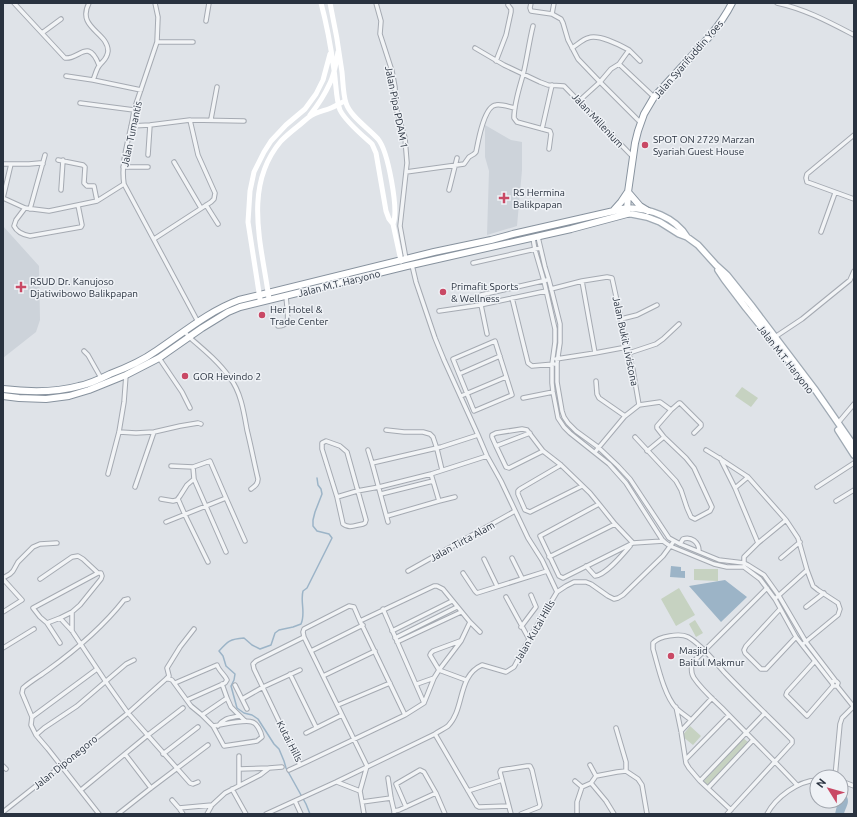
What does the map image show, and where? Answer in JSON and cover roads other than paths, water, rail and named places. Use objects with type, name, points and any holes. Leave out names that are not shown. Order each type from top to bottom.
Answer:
[{"type":"highway","name":"Jalan Syarifuddin Yoes","points":[[626,211],[635,143],[641,123],[648,108],[654,97],[709,37],[724,18],[732,3]]},
{"type":"highway","points":[[613,211],[628,192],[640,206],[648,211]]},
{"type":"highway","name":"Jalan M.T. Haryono","points":[[3,396],[46,399],[69,396],[89,390],[126,375],[159,358],[187,334],[198,322],[226,305],[239,300],[269,296],[404,260],[613,211],[626,211]]},
{"type":"highway","name":"Jalan M.T. Haryono","points":[[269,296],[286,295],[535,237],[626,211]]},
{"type":"highway","name":"Jalan M.T. Haryono","points":[[3,389],[33,391],[66,389],[79,386],[118,371],[147,357],[234,309],[260,298]]},
{"type":"main road","name":"Jalan M.T. Haryono","points":[[626,211],[648,211],[657,213],[676,224],[683,230],[687,237]]},
{"type":"main road","name":"Jalan M.T. Haryono","points":[[626,211],[660,222],[679,234],[687,237],[698,245],[727,275],[818,400],[854,455]]},
{"type":"main road","name":"Jalan M.T. Haryono","points":[[771,335],[792,358],[816,390],[854,446]]},
{"type":"street","points":[[14,3],[65,58],[72,58],[85,51],[90,52],[95,56],[99,65]]},
{"type":"street","points":[[89,3],[86,9],[86,19],[108,47],[106,58],[99,65],[93,80]]},
{"type":"street","name":"Jalan Tumantis","points":[[155,3],[158,18],[157,42],[134,110],[133,121],[130,126],[123,167],[124,184],[198,322]]},
{"type":"street","points":[[206,21],[209,3]]},
{"type":"street","points":[[321,3],[327,28],[338,104],[342,114],[372,144],[376,153],[386,211],[389,220],[393,224],[404,260]]},
{"type":"street","points":[[330,3],[343,80],[345,101],[347,107],[379,140],[383,147],[391,178],[395,214],[393,224]]},
{"type":"street","name":"Jalan Pipa PDAM 1","points":[[376,3],[381,21],[380,34],[392,71],[396,108],[405,138],[407,163],[400,226],[404,260]]},
{"type":"street","points":[[531,3],[531,11],[552,14],[561,19],[568,40],[578,58],[641,123]]},
{"type":"street","points":[[552,14],[554,3]]},
{"type":"street","points":[[777,3],[796,8],[854,35]]},
{"type":"street","points":[[796,8],[798,3]]},
{"type":"street","points":[[496,61],[506,35],[511,12],[508,5]]},
{"type":"street","points":[[42,33],[61,19]]},
{"type":"street","points":[[533,26],[514,116],[515,120],[520,123],[549,131],[549,149]]},
{"type":"street","points":[[572,48],[587,38],[592,37],[602,39],[629,50],[640,61]]},
{"type":"street","points":[[157,42],[193,42]]},
{"type":"street","points":[[269,296],[258,229],[257,213],[261,179],[267,164],[282,140],[310,116],[322,98],[331,82],[338,48]]},
{"type":"street","name":"Jalan Millenium","points":[[475,48],[496,61],[544,84],[564,86],[633,157]]},
{"type":"street","points":[[579,101],[600,82],[611,69],[619,64],[629,50]]},
{"type":"street","points":[[260,298],[248,214],[250,191],[254,172],[271,141],[286,125],[305,109],[316,94],[323,80],[331,52]]},
{"type":"street","points":[[619,64],[654,97]]},
{"type":"street","points":[[66,76],[141,90]]},
{"type":"street","points":[[542,129],[552,85]]},
{"type":"street","points":[[211,119],[217,87]]},
{"type":"street","points":[[316,94],[322,98]]},
{"type":"street","points":[[310,116],[332,108],[345,101]]},
{"type":"street","points":[[80,103],[134,110]]},
{"type":"street","points":[[406,172],[464,164],[469,157],[475,153],[482,124],[493,106],[497,105],[515,108]]},
{"type":"street","points":[[130,126],[211,119],[244,121]]},
{"type":"street","points":[[154,239],[214,199],[215,193],[198,155],[190,120]]},
{"type":"street","points":[[148,155],[150,125]]},
{"type":"street","points":[[854,135],[806,176],[807,182],[854,199]]},
{"type":"street","points":[[372,144],[379,140]]},
{"type":"street","points":[[30,209],[45,155]]},
{"type":"street","points":[[449,190],[457,158]]},
{"type":"street","points":[[58,160],[83,165],[85,170],[84,183],[87,186],[94,186],[97,201]]},
{"type":"street","points":[[61,190],[63,160]]},
{"type":"street","points":[[174,162],[201,208]]},
{"type":"street","points":[[3,164],[43,164]]},
{"type":"street","points":[[10,164],[3,198],[30,209],[49,211],[97,201],[124,184]]},
{"type":"street","points":[[123,167],[148,167]]},
{"type":"street","points":[[821,232],[835,193]]},
{"type":"street","points":[[25,208],[16,220],[14,226],[22,234],[30,236],[81,228],[82,225],[78,205]]},
{"type":"street","points":[[206,205],[218,224]]},
{"type":"street","points":[[250,231],[258,229]]},
{"type":"street","points":[[535,237],[540,248],[545,267],[548,288],[547,297],[555,329],[552,364],[553,392],[558,418],[567,430],[609,464],[626,483],[663,541],[670,546],[714,564],[726,567],[744,567],[760,579],[775,599],[802,645],[853,706],[842,718],[840,724],[836,769]]},
{"type":"street","points":[[535,237],[535,250],[547,280]]},
{"type":"street","points":[[473,263],[540,248]]},
{"type":"street","points":[[412,265],[416,282],[435,338],[487,456],[501,481],[528,538],[542,560],[557,592]]},
{"type":"street","points":[[256,271],[264,269]]},
{"type":"street","points":[[771,335],[802,319],[850,280],[854,271]]},
{"type":"street","name":"Jalan Bukit Livistona","points":[[582,282],[607,277],[612,278],[622,319],[639,405]]},
{"type":"street","points":[[487,334],[480,305],[480,298],[483,294],[547,280]]},
{"type":"street","points":[[439,311],[480,305],[548,288],[582,282],[595,353]]},
{"type":"street","points":[[548,288],[552,296],[560,329],[560,343],[557,361],[558,390],[562,411],[568,423],[576,431],[598,447],[630,479],[669,538],[719,560],[744,563],[764,576],[779,596],[806,642],[834,684]]},
{"type":"street","points":[[278,326],[287,322],[286,295]]},
{"type":"street","points":[[547,297],[552,296]]},
{"type":"street","points":[[512,298],[528,363],[532,366],[552,364],[557,361],[627,347]]},
{"type":"street","points":[[622,319],[637,315],[657,305]]},
{"type":"street","points":[[629,354],[656,344],[679,324]]},
{"type":"street","points":[[187,334],[220,365],[233,381],[243,412],[258,478],[258,482],[251,489]]},
{"type":"street","points":[[496,341],[512,395],[474,411],[459,374],[453,359],[496,341]]},
{"type":"street","points":[[84,351],[88,355],[101,378]]},
{"type":"street","points":[[459,374],[500,356]]},
{"type":"street","points":[[159,358],[182,392],[190,408]]},
{"type":"street","points":[[553,359],[557,361]]},
{"type":"street","points":[[108,474],[119,432],[124,402],[126,375]]},
{"type":"street","points":[[461,396],[506,376]]},
{"type":"street","points":[[596,381],[597,394],[599,398],[625,416]]},
{"type":"street","points":[[523,398],[553,392]]},
{"type":"street","points":[[595,452],[625,416],[639,405],[660,402],[671,410]]},
{"type":"street","points":[[635,437],[676,481],[692,518],[695,519],[711,510],[712,507],[694,468],[686,458],[664,437],[656,426],[680,403],[702,426],[694,434]]},
{"type":"street","points":[[838,423],[854,404]]},
{"type":"street","points":[[558,418],[564,417]]},
{"type":"street","points":[[119,432],[154,432],[180,426],[198,423],[201,424]]},
{"type":"street","points":[[543,451],[509,468],[506,467],[492,437],[496,433],[525,429],[530,433],[543,451],[561,465],[600,504],[615,524],[633,543]]},
{"type":"street","points":[[386,430],[427,433],[433,436],[442,470]]},
{"type":"street","points":[[135,487],[154,432]]},
{"type":"street","points":[[496,446],[530,433]]},
{"type":"street","points":[[372,463],[437,449],[478,435]]},
{"type":"street","points":[[647,451],[664,437]]},
{"type":"street","points":[[326,441],[340,446],[347,452],[357,491],[366,520],[363,524],[347,527],[343,524],[337,497],[322,449],[322,443],[326,441]]},
{"type":"street","points":[[368,450],[388,522]]},
{"type":"street","points":[[706,450],[748,478],[786,520],[800,542],[807,570],[813,586],[840,604],[840,611],[838,615],[802,645]]},
{"type":"street","points":[[337,497],[431,474],[487,456]]},
{"type":"street","points":[[719,458],[735,488],[758,543]]},
{"type":"street","points":[[171,466],[193,467],[210,461],[245,541]]},
{"type":"street","points":[[816,487],[854,463]]},
{"type":"street","points":[[561,465],[518,491],[525,510],[530,512],[582,486]]},
{"type":"street","points":[[193,467],[194,479],[226,552]]},
{"type":"street","points":[[431,474],[440,501]]},
{"type":"street","points":[[735,488],[748,478]]},
{"type":"street","points":[[161,499],[173,501],[178,499],[187,485],[194,479]]},
{"type":"street","points":[[381,494],[433,481]]},
{"type":"street","points":[[836,501],[854,490]]},
{"type":"street","points":[[387,516],[455,497]]},
{"type":"street","points":[[166,522],[226,498]]},
{"type":"street","points":[[178,499],[208,562]]},
{"type":"street","points":[[600,504],[540,536],[549,557],[561,578],[633,543],[663,541],[669,538]]},
{"type":"street","name":"Jalan Tirta Alam","points":[[408,571],[515,511]]},
{"type":"street","points":[[744,567],[744,557],[758,543],[786,520]]},
{"type":"street","points":[[549,557],[615,524]]},
{"type":"street","points":[[680,544],[683,539],[686,538],[694,540],[698,544],[699,551]]},
{"type":"street","points":[[670,546],[674,541]]},
{"type":"street","points":[[781,558],[800,542]]},
{"type":"street","points":[[3,612],[22,600],[3,578],[13,571],[18,562],[33,547],[40,544],[57,543]]},
{"type":"street","points":[[586,566],[595,576],[597,576],[615,562],[633,543]]},
{"type":"street","name":"Jalan Kutai Hills","points":[[296,800],[435,734],[447,726],[454,717],[466,680],[482,665],[506,672],[514,667],[528,639],[557,592],[574,582],[586,582],[614,599],[618,598],[664,556],[670,546]]},
{"type":"street","points":[[40,579],[72,557],[78,556],[102,575],[101,579],[80,605],[72,612],[47,623]]},
{"type":"street","points":[[512,558],[522,578]]},
{"type":"street","points":[[484,559],[497,586]]},
{"type":"street","points":[[775,599],[807,570]]},
{"type":"street","points":[[463,573],[476,592],[479,592],[547,571]]},
{"type":"street","points":[[60,643],[47,623],[33,608],[98,573]]},
{"type":"street","points":[[360,621],[383,609],[437,586],[443,589],[461,612],[480,632]]},
{"type":"street","points":[[767,588],[692,663],[692,672],[694,677],[712,698],[797,785]]},
{"type":"street","points":[[806,606],[824,593]]},
{"type":"street","points":[[521,627],[536,607],[531,595]]},
{"type":"street","points":[[506,597],[528,639]]},
{"type":"street","points":[[99,814],[36,735],[31,725],[32,717],[22,693],[23,688],[81,646],[98,630],[124,600],[128,599]]},
{"type":"street","points":[[392,631],[452,601]]},
{"type":"street","name":"Kutai Hills","points":[[405,715],[354,607],[349,606],[304,629],[302,632],[304,637],[256,661],[253,664],[254,669],[300,765],[405,715],[424,703]]},
{"type":"street","points":[[396,640],[457,607]]},
{"type":"street","points":[[383,609],[424,703]]},
{"type":"street","points":[[780,609],[744,650],[761,669],[766,669],[796,636]]},
{"type":"street","points":[[72,612],[72,631]]},
{"type":"street","points":[[396,640],[461,612]]},
{"type":"street","points":[[60,618],[72,631],[128,713],[190,783],[193,784],[198,782]]},
{"type":"street","points":[[424,703],[434,678],[461,641],[470,622]]},
{"type":"street","points":[[311,651],[363,626]]},
{"type":"street","points":[[3,648],[34,629]]},
{"type":"street","points":[[194,629],[180,647],[167,668],[169,676],[166,679],[171,679],[194,708],[202,714],[212,726],[224,746],[262,739],[261,732],[252,722],[245,721],[212,726]]},
{"type":"street","points":[[691,720],[676,707],[669,697],[653,649],[653,643],[656,640],[675,635],[684,636],[692,640],[793,741],[727,814]]},
{"type":"street","points":[[304,637],[367,766],[360,791],[364,814]]},
{"type":"street","points":[[461,641],[433,651],[430,655],[439,670],[466,680]]},
{"type":"street","points":[[323,676],[375,651]]},
{"type":"street","points":[[36,735],[77,706],[126,664],[134,660]]},
{"type":"street","points":[[815,661],[786,695],[807,716],[834,684]]},
{"type":"street","points":[[175,683],[217,665],[227,679],[222,684],[187,700]]},
{"type":"street","points":[[32,717],[97,669]]},
{"type":"street","points":[[242,699],[263,687],[300,670]]},
{"type":"street","points":[[290,674],[316,727]]},
{"type":"street","points":[[417,684],[434,678]]},
{"type":"street","name":"Jalan Diponegoro","points":[[3,812],[128,713],[166,679]]},
{"type":"street","points":[[338,705],[390,682]]},
{"type":"street","points":[[222,684],[231,707],[245,721]]},
{"type":"street","points":[[235,685],[248,709]]},
{"type":"street","points":[[202,714],[227,698]]},
{"type":"street","points":[[681,731],[712,698]]},
{"type":"street","points":[[676,707],[686,763],[700,781],[731,810]]},
{"type":"street","points":[[80,790],[183,708]]},
{"type":"street","points":[[700,781],[765,713]]},
{"type":"street","points":[[306,732],[342,715]]},
{"type":"street","points":[[686,759],[729,715]]},
{"type":"street","points":[[218,726],[225,719],[239,716]]},
{"type":"street","points":[[163,754],[198,727]]},
{"type":"street","points":[[616,728],[626,762],[626,771]]},
{"type":"street","points":[[435,734],[478,807],[509,806]]},
{"type":"street","points":[[708,788],[753,740]]},
{"type":"street","points":[[118,814],[208,745]]},
{"type":"street","points":[[125,754],[151,788]]},
{"type":"street","points":[[239,756],[239,786]]},
{"type":"street","points":[[289,770],[300,765]]},
{"type":"street","points":[[590,765],[596,776]]},
{"type":"street","points":[[511,814],[500,772],[501,770],[527,766],[531,768],[540,805],[539,807],[522,814]]},
{"type":"street","points":[[239,769],[282,767]]},
{"type":"street","points":[[207,814],[212,805],[225,794],[270,768]]},
{"type":"street","points":[[390,787],[420,770],[423,770],[436,793],[444,814]]},
{"type":"street","points":[[582,787],[591,784],[596,776],[626,771],[638,779],[642,786],[647,814]]},
{"type":"street","points":[[388,778],[394,812],[436,793]]},
{"type":"street","points":[[468,791],[502,780]]},
{"type":"street","points":[[575,781],[582,787]]},
{"type":"street","points":[[767,814],[780,797],[797,785],[809,781]]},
{"type":"street","points":[[336,782],[360,791]]},
{"type":"street","points":[[396,784],[406,807]]},
{"type":"street","points":[[591,784],[606,801],[614,814]]},
{"type":"street","points":[[577,814],[577,802],[582,787]]},
{"type":"street","points":[[232,789],[246,814]]},
{"type":"street","points":[[362,802],[391,798]]},
{"type":"street","points":[[172,800],[183,814]]},
{"type":"street","points":[[266,814],[296,800],[301,814]]},
{"type":"street","points":[[179,808],[212,805]]},
{"type":"water","points":[[671,566],[681,567],[681,571],[685,571],[685,578],[670,577]]},
{"type":"water","points":[[725,580],[747,597],[721,622],[689,586]]},
{"type":"water","points":[[836,809],[846,809],[844,814],[835,814]]},
{"type":"waterway","points":[[310,814],[286,768],[279,749],[274,744],[258,719],[237,708],[231,686],[235,674],[226,666],[223,656],[219,651],[230,641],[244,638],[252,645],[260,649],[271,645],[275,633],[279,630],[301,624],[303,616],[303,591],[307,588],[332,538],[329,534],[317,531],[313,526],[315,512],[322,494],[317,478]]},
{"type":"place","name":"SPOT ON 2729 Marzan Syariah Guest House","points":[[645,145]]},
{"type":"place","name":"RS Hermina Balikpapan","points":[[504,198]]},
{"type":"place","name":"RSUD Dr. Kanujoso Djatiwibowo Balikpapan","points":[[21,287]]},
{"type":"place","name":"Primafit Sports & Wellness","points":[[443,292]]},
{"type":"place","name":"Her Hotel & Trade Center","points":[[262,315]]},
{"type":"place","name":"GOR Hevindo 2","points":[[185,376]]},
{"type":"place","name":"Masjid Baitul Makmur","points":[[671,656]]}]
